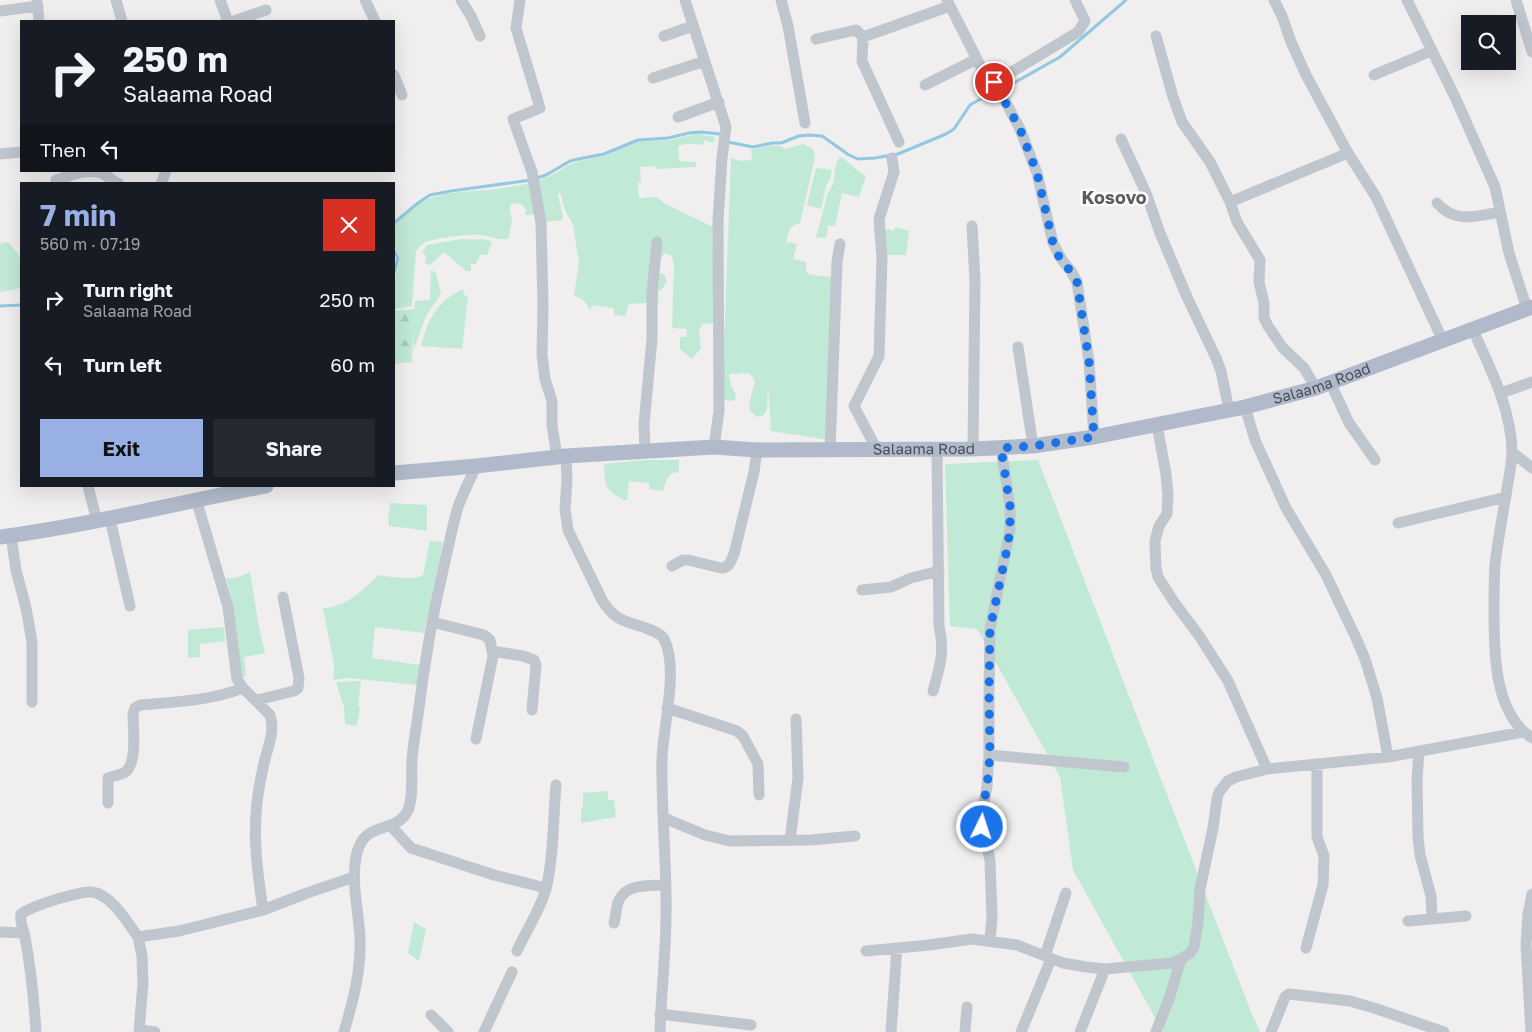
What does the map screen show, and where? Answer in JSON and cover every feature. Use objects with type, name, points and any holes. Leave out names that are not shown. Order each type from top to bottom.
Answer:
[{"type":"main road","name":"Salaama Road","points":[[395,472],[561,457],[714,447],[757,450],[937,450],[1033,446],[1094,437],[1245,407],[1316,388],[1530,308]]},
{"type":"main road","points":[[5,537],[104,520],[196,499],[261,487]]},
{"type":"street","points":[[116,0],[122,20]]},
{"type":"street","points":[[220,0],[227,20]]},
{"type":"street","points":[[365,0],[375,20]]},
{"type":"street","points":[[460,0],[471,16],[480,36]]},
{"type":"street","points":[[520,0],[516,28],[540,108],[513,119],[532,172],[542,234],[542,355],[545,379],[552,401],[552,425],[567,480],[565,509],[568,530],[608,610],[622,620],[659,633],[663,638],[668,659],[670,683],[662,758],[666,942],[660,1032]]},
{"type":"street","points":[[685,0],[726,127],[718,221],[719,411],[714,447]]},
{"type":"street","points":[[781,0],[788,26],[805,123]]},
{"type":"street","points":[[996,85],[1078,32],[1085,21],[1075,0]]},
{"type":"street","points":[[1274,0],[1298,60],[1348,153],[1376,197],[1442,341]]},
{"type":"street","points":[[1408,0],[1494,183],[1509,253],[1530,308]]},
{"type":"street","points":[[1516,0],[1532,52]]},
{"type":"street","points":[[0,11],[38,3],[39,20]]},
{"type":"street","points":[[863,37],[948,3],[985,75],[996,85],[1020,129],[1037,173],[1053,243],[1077,282],[1088,353],[1094,437]]},
{"type":"street","points":[[237,20],[266,10]]},
{"type":"street","points":[[664,36],[693,26]]},
{"type":"street","points":[[816,39],[856,30],[863,37],[862,61],[899,142]]},
{"type":"street","points":[[1156,36],[1182,122],[1210,162],[1230,202],[1236,222],[1260,260],[1259,282],[1264,302],[1264,318],[1284,348],[1304,368],[1316,388]]},
{"type":"street","points":[[1374,75],[1432,51]]},
{"type":"street","points":[[925,85],[977,59]]},
{"type":"street","points":[[653,78],[705,62]]},
{"type":"street","points":[[395,78],[402,95]]},
{"type":"street","points":[[678,117],[719,102]]},
{"type":"street","points":[[1121,139],[1146,194],[1187,297],[1216,358],[1228,410]]},
{"type":"street","points":[[0,154],[20,152]]},
{"type":"street","points":[[1230,202],[1348,153]]},
{"type":"street","points":[[877,450],[854,406],[879,356],[882,257],[879,219],[894,172],[892,158]]},
{"type":"street","points":[[56,178],[78,173],[94,172],[102,173],[116,182]]},
{"type":"street","points":[[1437,202],[1449,213],[1466,218],[1500,212]]},
{"type":"street","points":[[972,226],[975,280],[972,449]]},
{"type":"street","points":[[644,451],[644,424],[652,339],[652,292],[657,242]]},
{"type":"street","points":[[830,450],[836,270],[840,244]]},
{"type":"street","points":[[1473,330],[1501,393],[1510,432],[1512,452],[1495,564],[1494,653],[1505,702],[1514,718],[1528,735]]},
{"type":"street","points":[[1018,347],[1033,446]]},
{"type":"street","points":[[1330,382],[1349,423],[1375,460]]},
{"type":"street","points":[[1501,393],[1532,382]]},
{"type":"street","points":[[1245,407],[1255,440],[1280,495],[1326,574],[1359,646],[1377,698],[1388,757]]},
{"type":"street","points":[[1157,425],[1168,495],[1167,514],[1159,526],[1155,541],[1158,577],[1228,681],[1267,769]]},
{"type":"street","points":[[990,941],[992,917],[990,861],[982,827],[982,818],[990,755],[990,629],[1010,530],[1010,506],[1001,448]]},
{"type":"street","points":[[672,566],[683,560],[721,568],[726,567],[730,563],[750,491],[757,450]]},
{"type":"street","points":[[933,692],[943,646],[939,626],[937,450]]},
{"type":"street","points":[[1512,452],[1532,468]]},
{"type":"street","points":[[344,1032],[360,961],[360,938],[354,877],[359,843],[371,833],[401,819],[407,812],[410,802],[412,759],[425,656],[454,520],[476,466]]},
{"type":"street","points":[[88,487],[104,520],[130,606]]},
{"type":"street","points":[[1398,523],[1506,497]]},
{"type":"street","points":[[196,499],[228,607],[237,676],[243,688],[270,715],[272,725],[272,734],[258,795],[256,822],[256,848],[263,910]]},
{"type":"street","points":[[5,537],[26,608],[32,642],[32,702]]},
{"type":"street","points":[[862,590],[891,587],[911,578],[939,571]]},
{"type":"street","points":[[256,700],[294,691],[298,688],[299,678],[283,597]]},
{"type":"street","points":[[432,622],[484,635],[490,640],[493,656],[476,739]]},
{"type":"street","points":[[492,652],[523,656],[534,660],[536,664],[532,710]]},
{"type":"street","points":[[108,802],[108,778],[125,772],[134,752],[133,714],[136,708],[140,705],[184,702],[228,694],[243,688]]},
{"type":"street","points":[[667,708],[737,731],[743,736],[758,764],[758,795]]},
{"type":"street","points":[[790,840],[798,778],[796,719]]},
{"type":"street","points":[[866,951],[972,939],[1017,945],[1068,964],[1105,969],[1172,964],[1190,953],[1194,947],[1200,889],[1219,792],[1228,781],[1267,769],[1388,757],[1528,735]]},
{"type":"street","points":[[1419,751],[1418,838],[1420,855],[1431,896],[1432,919]]},
{"type":"street","points":[[990,755],[1124,768]]},
{"type":"street","points":[[1306,948],[1323,885],[1324,856],[1317,837],[1317,764]]},
{"type":"street","points":[[517,951],[540,906],[546,888],[551,855],[556,785]]},
{"type":"street","points":[[664,818],[718,839],[742,841],[790,840],[855,836]]},
{"type":"street","points":[[390,825],[405,844],[417,851],[494,875],[546,888]]},
{"type":"street","points":[[138,938],[179,931],[263,910],[308,892],[354,877]]},
{"type":"street","points":[[614,923],[619,899],[626,891],[631,888],[666,885]]},
{"type":"street","points":[[36,1032],[33,979],[20,919],[21,914],[44,903],[92,892],[105,898],[117,908],[138,938],[142,956],[143,984],[140,1031],[155,1032]]},
{"type":"street","points":[[1021,1032],[1048,957],[1066,893]]},
{"type":"street","points":[[1531,1032],[1526,945],[1528,914],[1532,894]]},
{"type":"street","points":[[1408,921],[1466,916]]},
{"type":"street","points":[[0,932],[24,933]]},
{"type":"street","points":[[891,1032],[897,948]]},
{"type":"street","points":[[1156,1032],[1170,996],[1181,959]]},
{"type":"street","points":[[1080,1032],[1105,969]]},
{"type":"street","points":[[484,1032],[512,972]]},
{"type":"street","points":[[1272,1032],[1285,997],[1290,994],[1350,1001],[1374,1008],[1423,1029],[1444,1032]]},
{"type":"street","points":[[965,1032],[967,1006]]},
{"type":"street","points":[[660,1014],[751,1025]]},
{"type":"street","points":[[431,1015],[448,1032]]},
{"type":"green space","points":[[697,134],[715,137],[713,143],[704,140],[703,145],[687,144],[678,146],[679,161],[696,162],[696,167],[656,169],[655,166],[640,167],[641,182],[638,183],[639,198],[656,197],[666,204],[713,227],[713,323],[703,324],[699,329],[701,348],[692,359],[680,349],[680,337],[686,337],[687,329],[672,328],[674,266],[672,256],[665,253],[659,261],[658,273],[664,274],[667,282],[658,292],[659,302],[629,304],[625,316],[614,315],[614,308],[593,305],[590,310],[584,301],[574,296],[579,262],[573,225],[565,210],[561,194],[559,193],[558,196],[563,216],[562,220],[545,222],[537,181],[556,173],[568,165],[582,160],[605,156],[632,143],[670,140]]},
{"type":"green space","points":[[803,144],[813,149],[815,157],[800,223],[790,229],[786,246],[788,242],[797,244],[793,259],[806,262],[806,271],[810,275],[833,277],[828,440],[771,431],[768,385],[767,410],[764,415],[757,417],[750,411],[749,403],[755,382],[748,373],[729,374],[731,385],[736,395],[735,400],[729,401],[724,399],[724,345],[731,158],[741,161],[752,160],[751,150],[773,145],[786,149]]},
{"type":"green space","points":[[840,157],[866,176],[859,197],[842,193],[835,226],[828,226],[826,238],[816,237],[828,193],[833,184],[836,164]]},
{"type":"green space","points":[[816,168],[832,170],[821,209],[807,205]]},
{"type":"green space","points":[[531,183],[535,214],[525,215],[526,209],[521,204],[515,203],[510,205],[512,221],[508,239],[468,235],[424,243],[416,251],[412,306],[395,309],[395,283],[400,258],[395,247],[395,225],[415,206],[439,195],[500,189]]},
{"type":"green space","points":[[895,227],[909,231],[906,255],[882,255],[878,229],[894,231]]},
{"type":"green space","points":[[462,239],[492,242],[487,255],[480,255],[476,264],[471,264],[471,271],[466,271],[444,252],[430,265],[425,264],[426,256],[422,252],[427,245]]},
{"type":"green space","points":[[8,242],[19,255],[20,288],[0,292],[0,243]]},
{"type":"green space","points":[[431,270],[436,273],[441,294],[426,316],[414,349],[415,301],[430,300]]},
{"type":"green space","points":[[463,289],[464,295],[468,296],[462,349],[421,346],[427,327],[440,305]]},
{"type":"green space","points":[[414,309],[412,362],[395,364],[395,311]]},
{"type":"green space","points":[[644,460],[679,460],[679,472],[672,473],[667,479],[663,491],[649,489],[649,483],[629,481],[627,500],[624,500],[609,490],[605,482],[604,464]]},
{"type":"green space","points":[[1038,460],[1260,1032],[1163,1032],[1073,870],[1060,777],[977,629],[950,626],[945,464]]},
{"type":"green space","points":[[390,503],[427,505],[427,531],[389,526]]},
{"type":"green space","points":[[430,541],[443,542],[424,633],[375,627],[372,658],[420,665],[417,685],[349,678],[333,680],[334,665],[323,608],[340,605],[354,597],[379,575],[407,578],[423,575]]},
{"type":"green space","points":[[250,572],[265,653],[244,657],[246,676],[240,680],[231,597],[226,578],[236,578]]},
{"type":"green space","points":[[224,627],[225,641],[200,644],[200,657],[188,658],[188,630]]},
{"type":"green space","points":[[361,681],[357,726],[345,724],[344,707],[336,682]]},
{"type":"green space","points":[[608,791],[608,800],[614,800],[616,817],[581,823],[583,793]]},
{"type":"green space","points":[[414,922],[426,929],[419,961],[408,953]]},
{"type":"waterway","points":[[728,142],[753,147],[781,143],[799,136],[808,135],[822,136],[858,159],[898,154],[954,129],[970,105],[1060,57],[1126,0]]},
{"type":"waterway","points":[[537,178],[570,161],[604,154],[638,140],[668,138],[701,132],[720,134],[721,136]]},
{"type":"waterway","points":[[395,222],[430,195],[531,180]]},
{"type":"waterway","points":[[395,253],[398,258],[395,269]]},
{"type":"waterway","points":[[0,306],[20,305]]},
{"type":"district","name":"Kosovo","points":[[1114,198]]},
{"type":"route","points":[[982,827],[982,811],[987,787],[990,755],[990,629],[1010,530],[1010,506],[1001,448],[1033,446],[1094,437],[1089,361],[1077,282],[1057,253],[1037,173],[1020,129],[994,82]]}]
